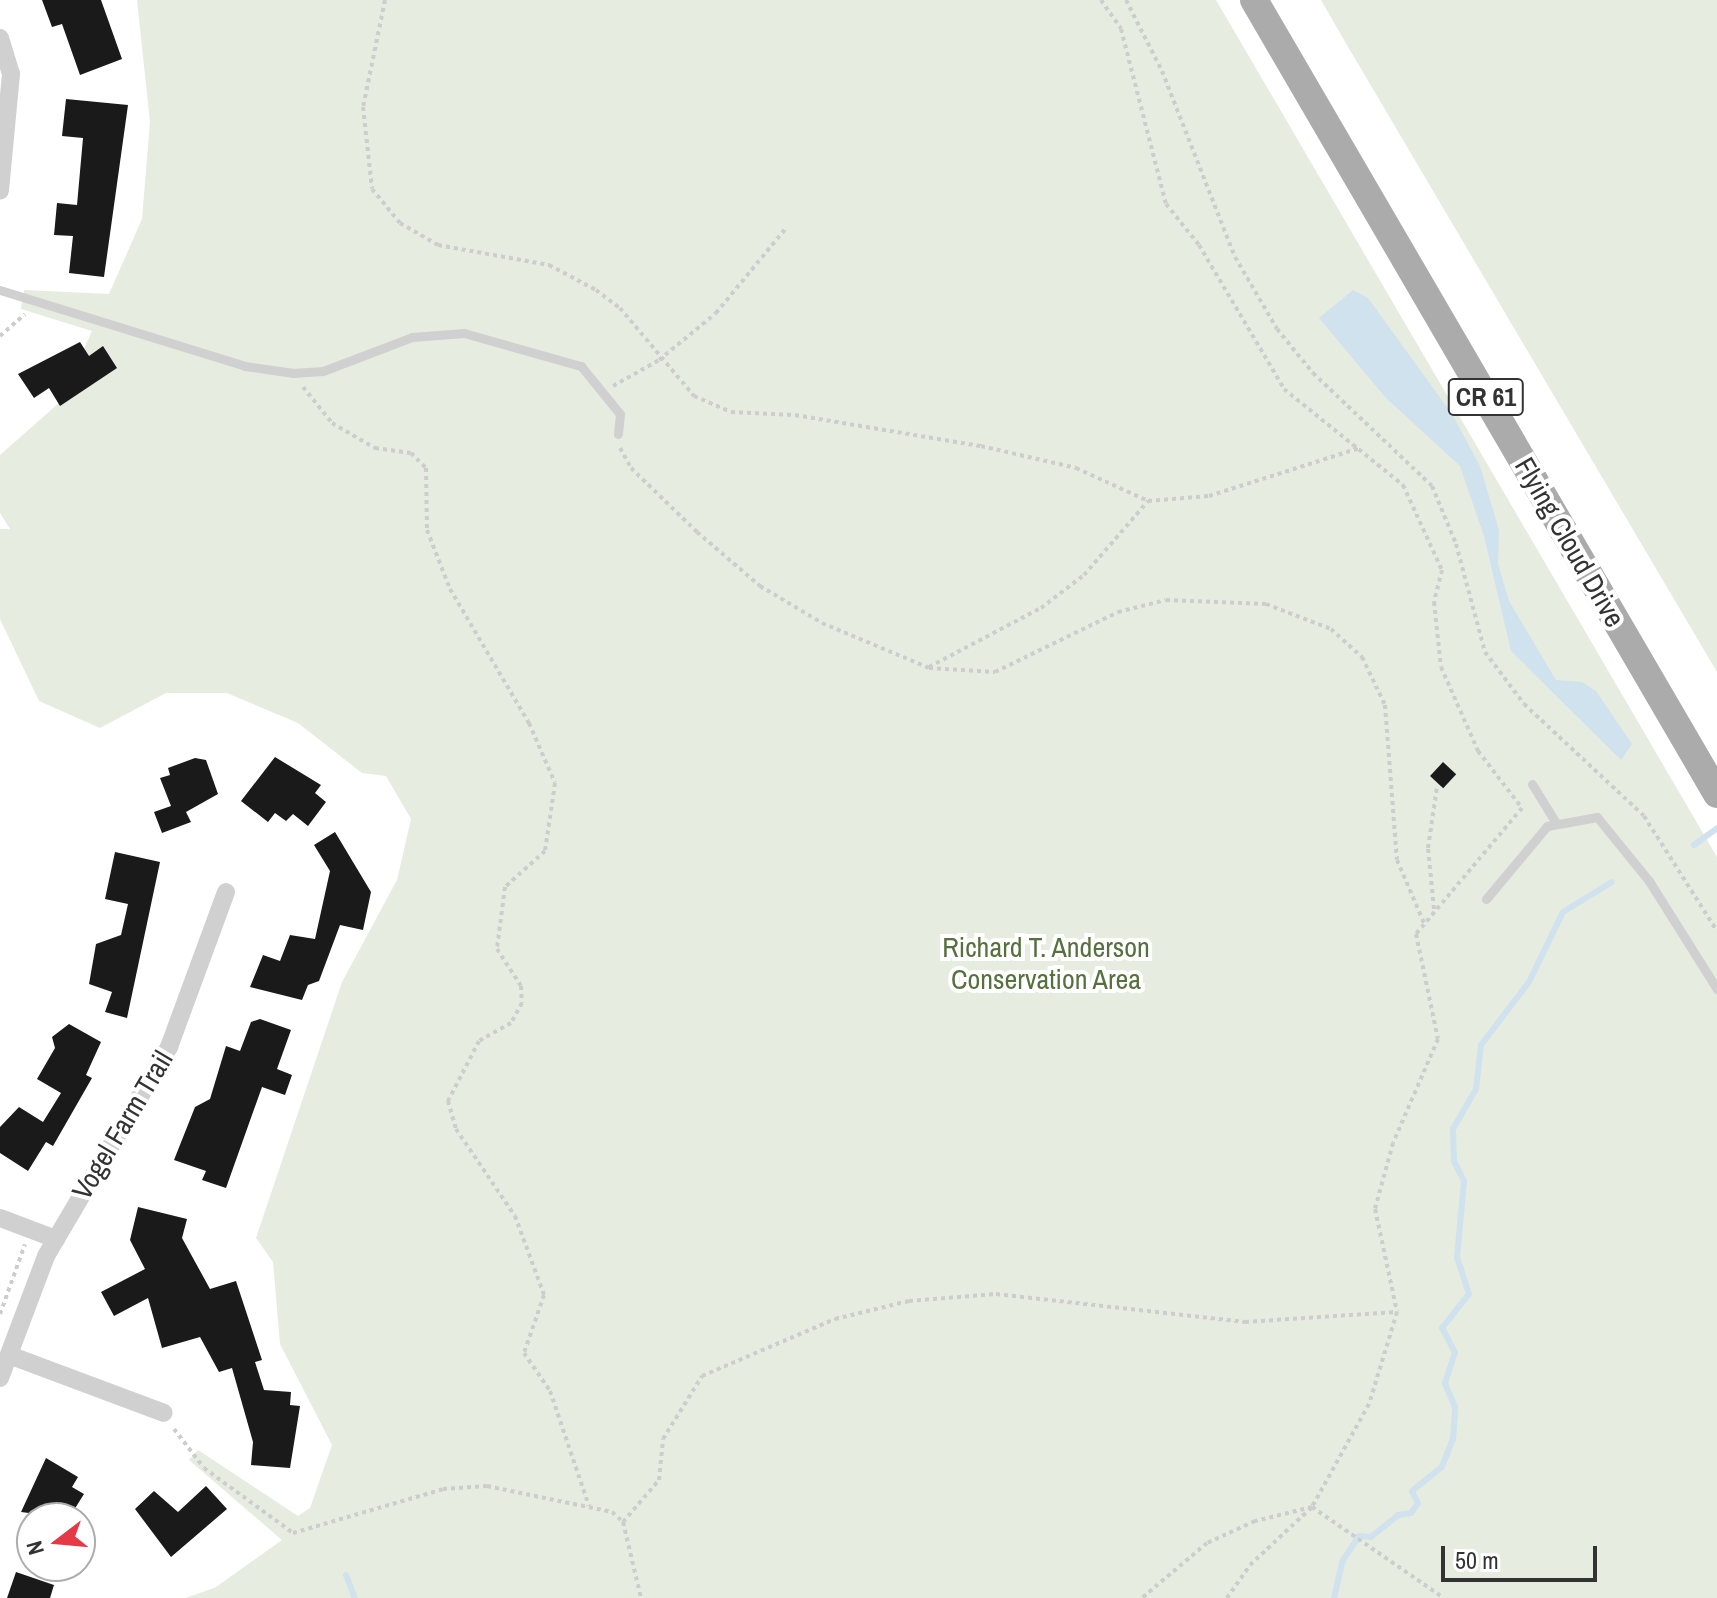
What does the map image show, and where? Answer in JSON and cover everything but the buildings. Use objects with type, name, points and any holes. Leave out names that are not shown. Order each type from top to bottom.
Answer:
[{"type":"main road","name":"Flying Cloud Drive","points":[[1254,0],[1717,794]]},
{"type":"street","points":[[0,38],[11,74],[0,190]]},
{"type":"street","name":"Vogel Farm Trail","points":[[0,1378],[56,1239],[169,1047],[226,892]]},
{"type":"street","points":[[0,1218],[56,1239]]},
{"type":"street","points":[[9,1355],[164,1413]]},
{"type":"lane","points":[[0,290],[245,366],[293,373],[323,371],[412,337],[464,333],[562,356],[604,392],[620,414],[618,434]]},
{"type":"lane","points":[[1532,784],[1556,823]]},
{"type":"lane","points":[[1486,899],[1556,823],[1597,817],[1649,881],[1717,989]]},
{"type":"path","points":[[385,0],[363,107],[372,189],[400,223],[438,245],[549,265],[596,290],[620,308],[659,360],[694,396],[731,412],[795,415],[981,446],[1076,468],[1148,501],[1209,496],[1359,448]]},
{"type":"path","points":[[1101,0],[1121,29],[1166,204],[1199,245],[1284,389],[1403,485],[1442,570],[1434,602],[1441,667],[1478,751],[1522,808],[1416,934],[1438,1039],[1393,1143],[1375,1209],[1397,1312],[1369,1404],[1312,1507],[1227,1598]]},
{"type":"path","points":[[1126,0],[1162,71],[1235,257],[1277,329],[1313,373],[1432,486],[1456,544],[1485,652],[1524,704],[1644,816],[1717,931]]},
{"type":"path","points":[[604,392],[659,360],[716,313],[786,228]]},
{"type":"path","points":[[0,336],[31,299]]},
{"type":"path","points":[[293,373],[332,423],[375,448],[411,453],[426,468],[427,530],[450,589],[529,723],[555,783],[545,851],[505,887],[497,949],[521,986],[522,1003],[511,1023],[479,1041],[448,1101],[456,1129],[515,1216],[544,1295],[524,1353],[550,1391],[589,1506]]},
{"type":"path","points":[[618,434],[631,468],[760,586],[822,623],[929,668],[995,672],[1118,612],[1166,600],[1225,600],[1305,615],[1362,657],[1385,705],[1397,860],[1424,923]]},
{"type":"path","points":[[929,668],[1052,600],[1084,575],[1148,501]]},
{"type":"path","points":[[1434,909],[1428,848],[1437,787]]},
{"type":"path","points":[[0,1314],[30,1230]]},
{"type":"path","points":[[623,1522],[659,1480],[663,1439],[702,1376],[835,1319],[909,1301],[996,1294],[1245,1322],[1397,1312]]},
{"type":"path","points":[[164,1413],[204,1468],[293,1533],[443,1489],[487,1486],[589,1506],[623,1522]]},
{"type":"path","points":[[1312,1507],[1361,1545],[1444,1598]]},
{"type":"path","points":[[1142,1598],[1207,1543],[1312,1507]]},
{"type":"path","points":[[623,1522],[641,1598]]},
{"type":"green space","name":"Richard T. Anderson Conservation Area","points":[[137,0],[1216,0],[1717,857],[1717,1598],[186,1598],[216,1587],[282,1540],[189,1460],[198,1450],[298,1516],[310,1508],[332,1445],[280,1344],[273,1262],[256,1238],[342,982],[397,880],[411,819],[386,776],[362,773],[298,723],[227,693],[166,693],[100,728],[39,701],[0,619],[0,529],[10,529],[0,513],[0,455],[60,402],[92,331],[21,309],[24,290],[109,294],[142,219],[150,122]]},
{"type":"green space","points":[[1321,0],[1717,0],[1717,672],[1344,40]]},
{"type":"water","points":[[1353,290],[1368,298],[1452,414],[1480,466],[1499,530],[1498,564],[1509,601],[1556,680],[1582,682],[1596,691],[1632,744],[1621,760],[1511,651],[1484,536],[1460,466],[1386,398],[1319,318]]},
{"type":"waterway","points":[[1694,845],[1717,828]]},
{"type":"waterway","points":[[1334,1598],[1342,1562],[1359,1536],[1371,1537],[1398,1515],[1411,1513],[1418,1503],[1412,1491],[1442,1467],[1453,1439],[1455,1407],[1445,1383],[1455,1353],[1442,1328],[1469,1294],[1457,1258],[1464,1181],[1454,1161],[1453,1129],[1476,1089],[1481,1045],[1529,982],[1563,912],[1612,882]]},
{"type":"waterway","points":[[346,1575],[355,1598]]}]
